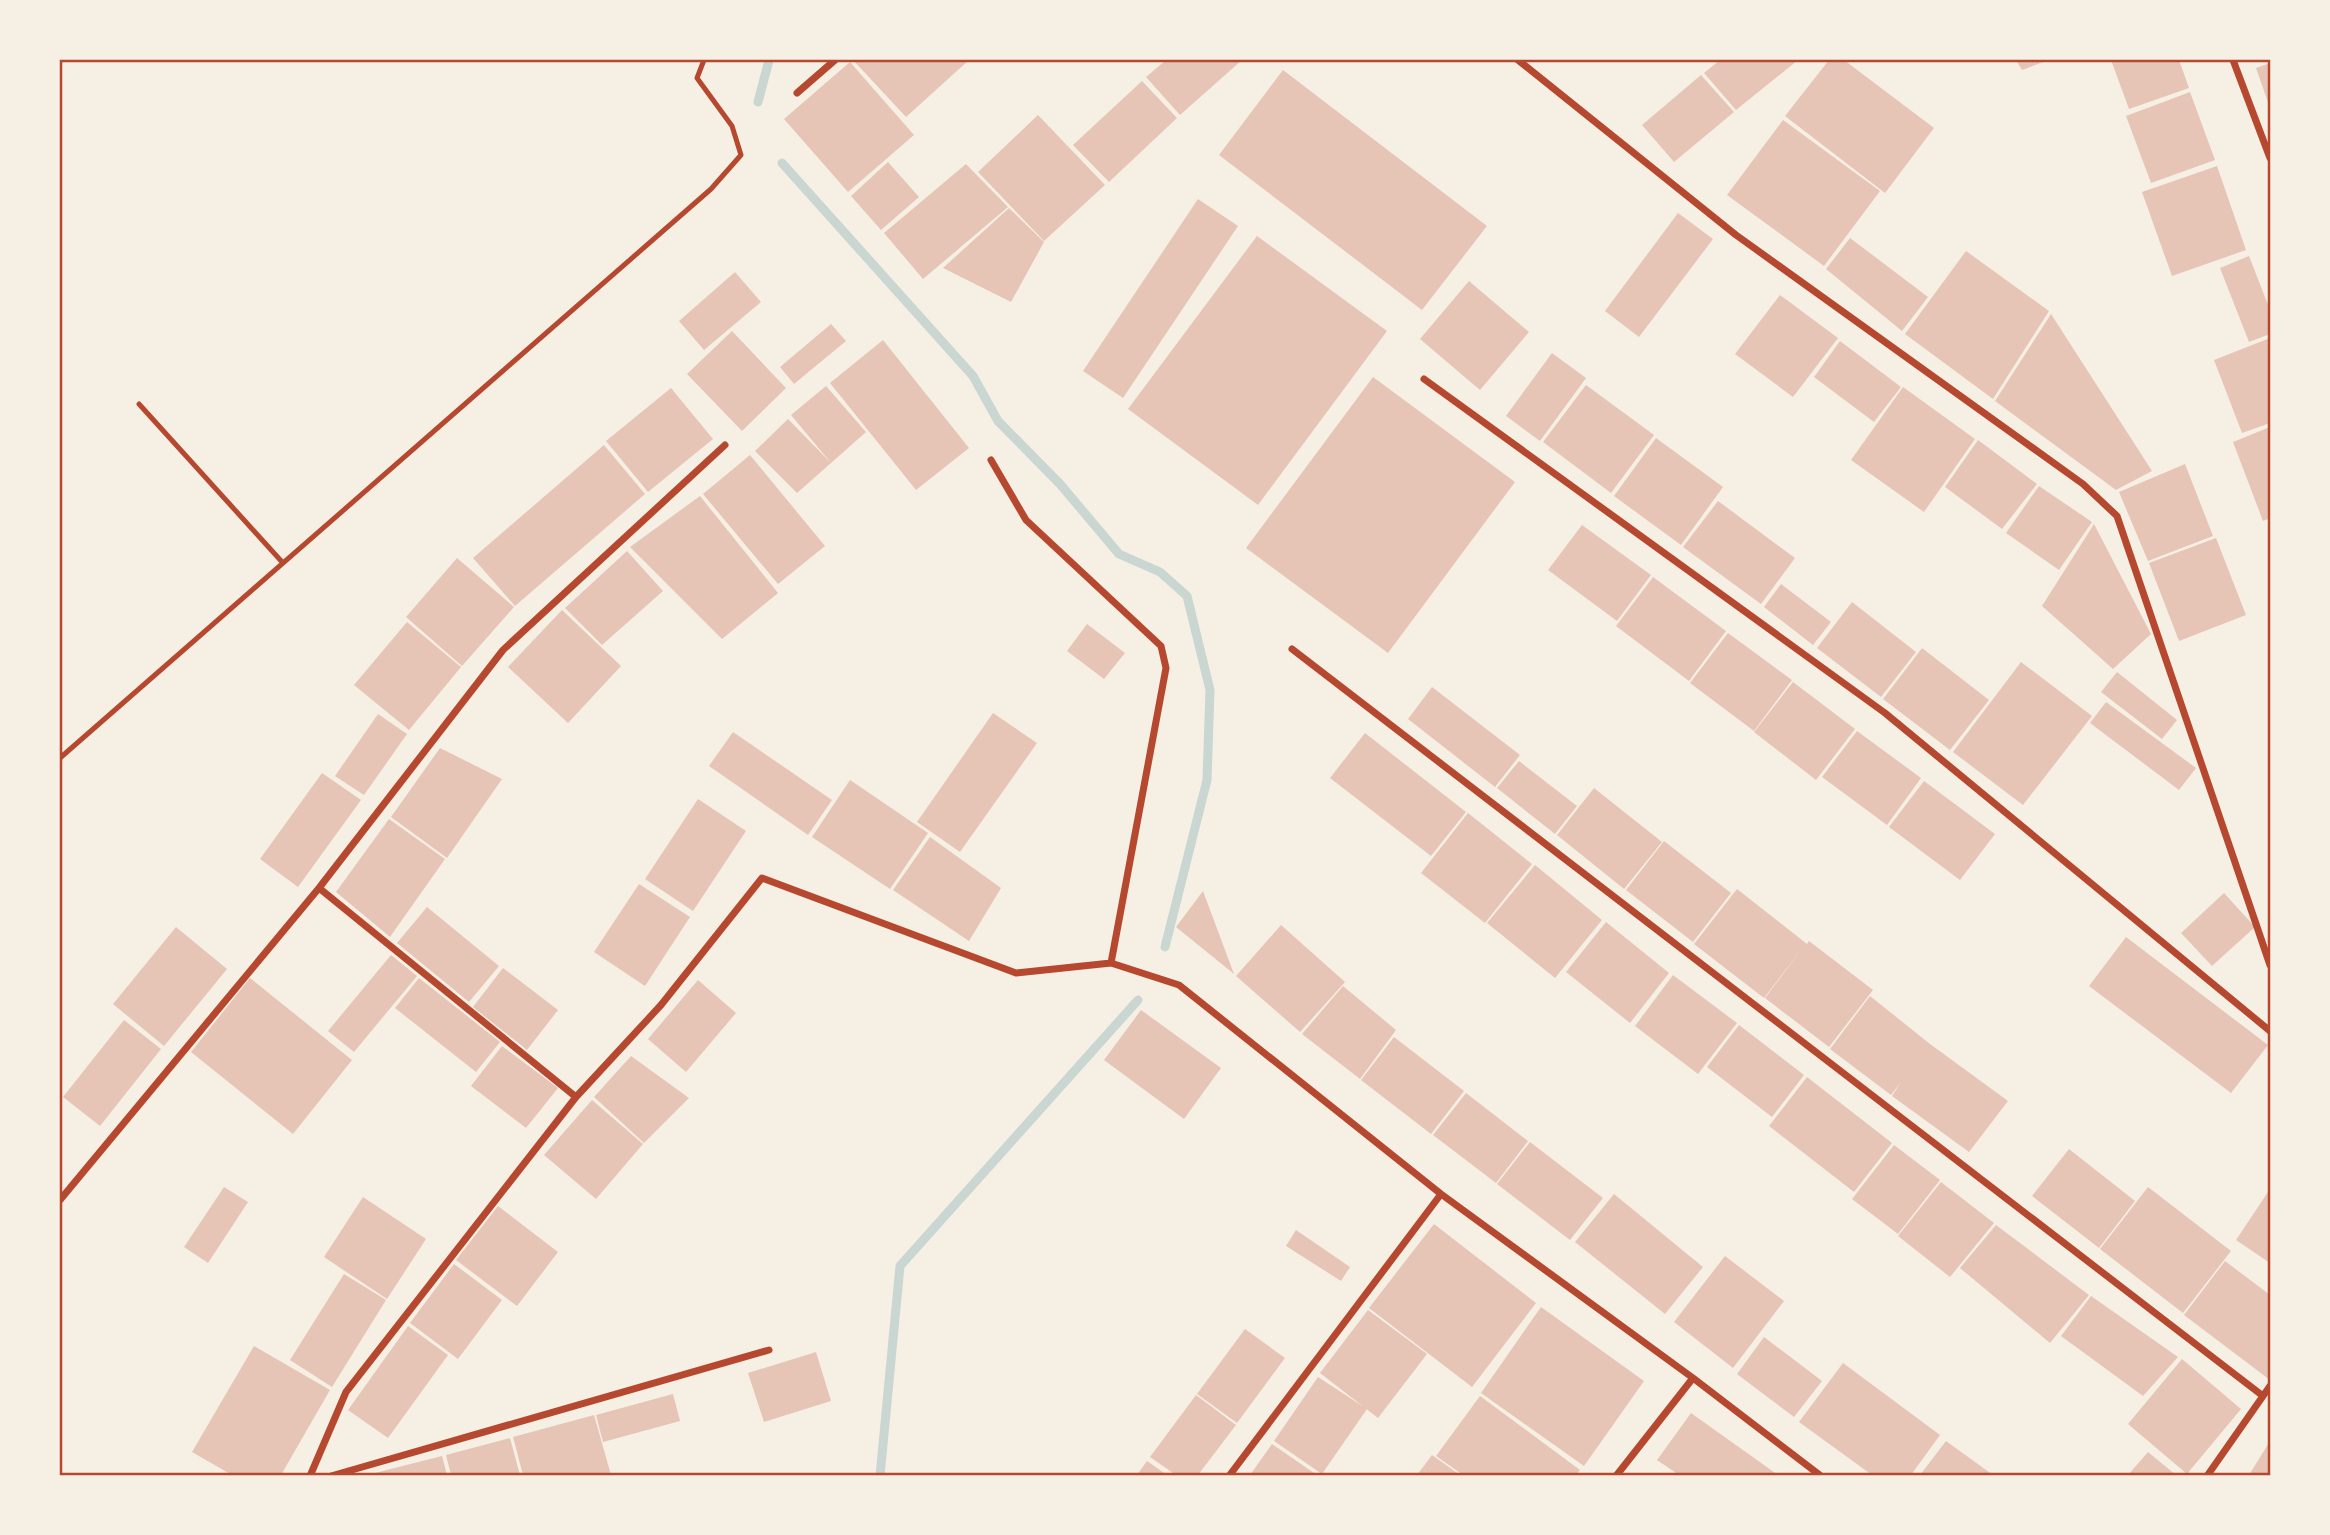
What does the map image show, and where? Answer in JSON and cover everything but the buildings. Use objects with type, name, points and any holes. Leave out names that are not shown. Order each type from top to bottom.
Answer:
[{"type":"street","points":[[797,93],[835,60]]},
{"type":"street","points":[[1518,60],[1736,235],[2083,484],[2117,516],[2270,965]]},
{"type":"street","points":[[2233,60],[2270,158]]},
{"type":"street","points":[[1424,379],[1885,713],[2270,1031]]},
{"type":"street","points":[[60,1200],[319,888],[503,650],[726,445]]},
{"type":"street","points":[[991,460],[1026,520],[1161,646],[1166,668],[1111,963]]},
{"type":"street","points":[[1292,649],[2263,1396]]},
{"type":"street","points":[[310,1475],[346,1392],[576,1097],[661,1005],[761,878],[1016,973],[1111,963],[1179,985],[1441,1194],[1693,1377],[1821,1475]]},
{"type":"street","points":[[319,888],[576,1097]]},
{"type":"street","points":[[1229,1475],[1441,1194]]},
{"type":"street","points":[[331,1475],[769,1350]]},
{"type":"street","points":[[1616,1475],[1693,1377]]},
{"type":"street","points":[[2207,1475],[2270,1386]]},
{"type":"lane","points":[[60,758],[701,198],[741,155],[732,126],[697,78],[704,60]]},
{"type":"lane","points":[[139,404],[283,563]]},
{"type":"waterway","points":[[758,102],[769,60]]},
{"type":"waterway","points":[[782,163],[973,376],[998,421],[1060,484],[1119,554],[1160,572],[1187,596],[1210,690],[1207,780],[1165,947]]},
{"type":"waterway","points":[[880,1476],[900,1266],[1138,1000]]}]
